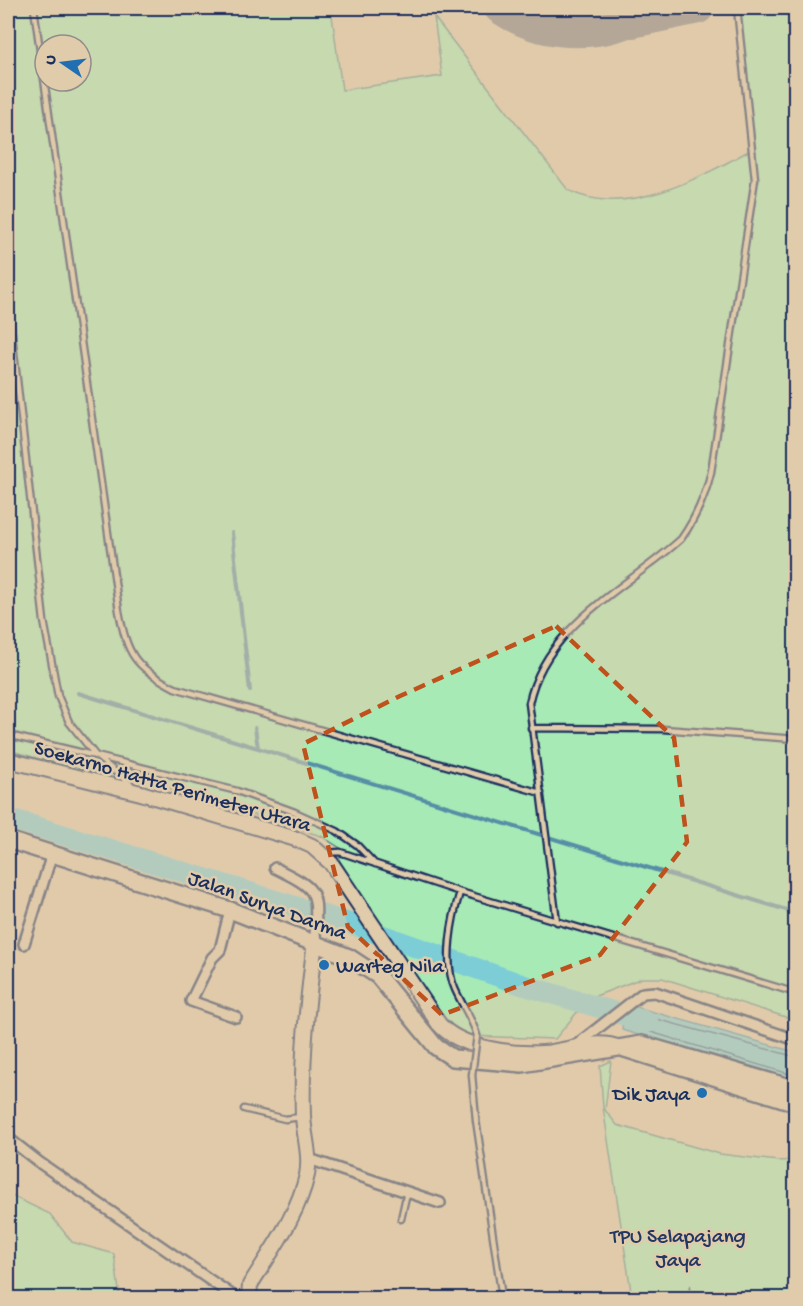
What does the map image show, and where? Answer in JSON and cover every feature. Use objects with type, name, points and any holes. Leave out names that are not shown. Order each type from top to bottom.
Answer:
[{"type":"main road","name":"Soekarno Hatta Perimeter Utara","points":[[8,760],[141,793],[296,839],[322,854],[355,897],[439,1024],[460,1041],[476,1046],[542,1053],[602,1043],[622,1048]]},
{"type":"main road","name":"Jalan Surya Darma","points":[[8,840],[230,910],[315,941],[364,965],[378,976],[436,1047],[453,1058],[522,1064],[642,1044],[795,1089]]},
{"type":"main road","points":[[249,1299],[250,1285],[294,1211],[307,1175],[309,1159],[303,1117],[306,1025],[315,941]]},
{"type":"main road","name":"Jalan Surya Darma","points":[[622,1048],[795,1103]]},
{"type":"street","points":[[24,944],[52,854]]},
{"type":"street","points":[[275,868],[308,884],[314,891],[315,941]]},
{"type":"street","points":[[230,910],[220,950],[212,958],[191,1001],[236,1017]]},
{"type":"street","points":[[572,1048],[643,993],[666,994],[795,1040]]},
{"type":"street","points":[[8,1138],[40,1163],[236,1299]]},
{"type":"street","points":[[309,1159],[440,1203]]},
{"type":"lane","points":[[34,8],[118,611],[130,654],[154,677],[175,687],[541,793]]},
{"type":"lane","points":[[557,922],[529,703],[532,689],[549,655],[570,628],[681,539],[694,520],[704,495],[712,461],[755,179],[737,8]]},
{"type":"lane","points":[[8,299],[51,664],[58,696],[69,722],[96,756],[141,793]]},
{"type":"lane","points":[[531,728],[663,729],[795,739]]},
{"type":"lane","points":[[8,735],[237,791],[296,812],[337,831],[357,845],[375,864]]},
{"type":"lane","points":[[322,854],[340,852],[460,892],[795,993]]},
{"type":"lane","points":[[460,892],[452,927],[450,971],[455,989],[477,1035],[472,1075],[476,1120],[502,1299]]},
{"type":"lane","points":[[244,1109],[285,1119],[303,1117]]},
{"type":"lane","points":[[401,1220],[407,1192]]},
{"type":"path","points":[[687,1299],[691,1282]]},
{"type":"highlighted area","points":[[556,626],[674,738],[687,842],[600,955],[442,1015],[348,927],[303,744],[400,696]]},
{"type":"green space","points":[[8,8],[331,8],[342,90],[442,76],[434,17],[568,190],[590,198],[614,200],[638,198],[663,191],[687,182],[752,149],[737,8],[795,8],[795,1020],[662,978],[642,978],[588,999],[555,1039],[470,1036],[451,1033],[339,860],[342,849],[321,836],[162,786],[130,769],[118,781],[8,750]]},
{"type":"green space","name":"TPU Selapajang Jaya","points":[[611,1061],[605,1110],[617,1125],[720,1154],[778,1161],[795,1160],[795,1298],[632,1298],[603,1107],[600,1066]]},
{"type":"green space","points":[[8,1194],[50,1214],[72,1242],[114,1254],[120,1298],[8,1298]]},
{"type":"water","points":[[636,1007],[795,1052],[795,1083],[622,1030],[623,1016]]},
{"type":"waterway","points":[[232,533],[250,691]]},
{"type":"waterway","points":[[78,693],[796,913]]},
{"type":"waterway","points":[[255,728],[258,748]]},
{"type":"waterway","points":[[8,818],[339,920],[523,985],[648,1022]]},
{"type":"taxiway","points":[[500,8],[537,25],[556,30],[576,31],[597,30],[616,25],[653,8]]},
{"type":"taxiway","points":[[632,22],[698,8]]},
{"type":"place","name":"Warteg Nila","points":[[324,965]]},
{"type":"place","name":"Dik Jaya","points":[[702,1093]]}]
